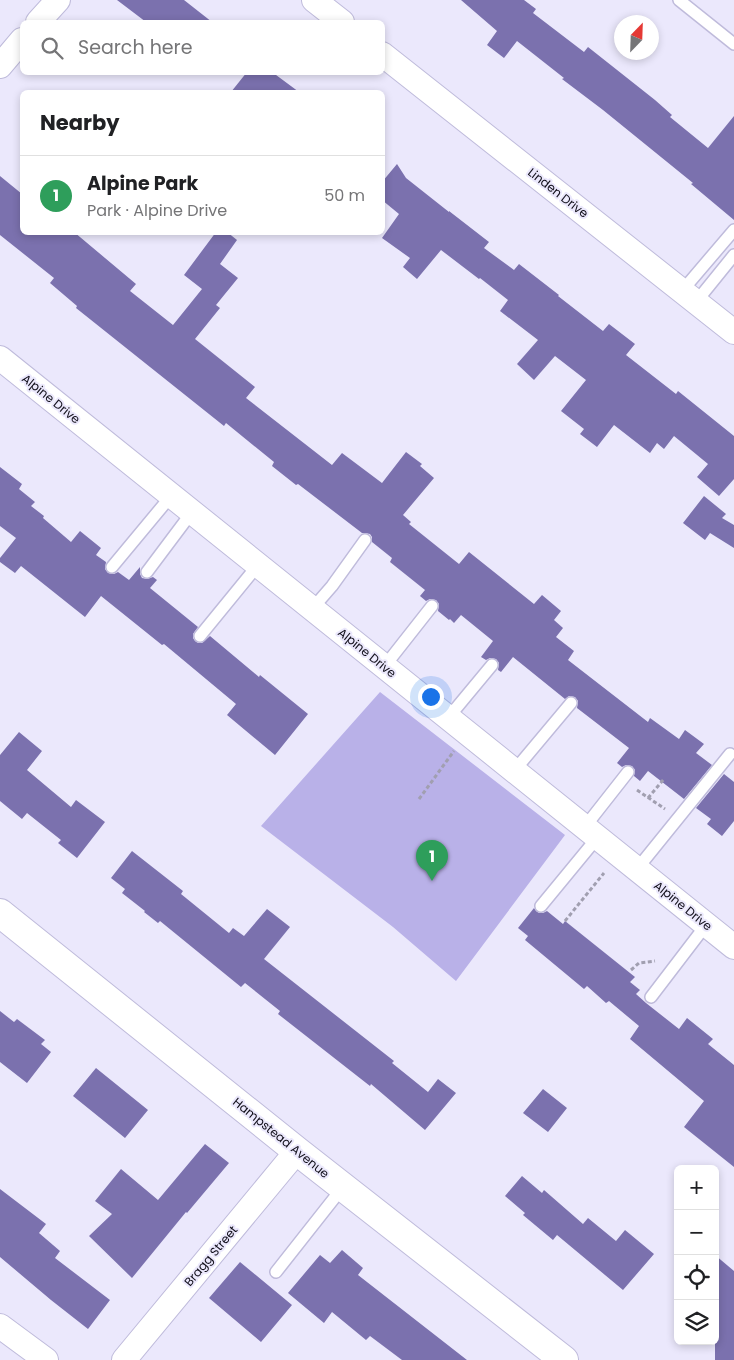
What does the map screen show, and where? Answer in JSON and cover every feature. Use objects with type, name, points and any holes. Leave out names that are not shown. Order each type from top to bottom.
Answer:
[{"type":"street","points":[[40,20],[58,0]]},
{"type":"street","points":[[314,0],[339,20]]},
{"type":"street","points":[[0,66],[20,42]]},
{"type":"street","name":"Linden Drive","points":[[385,56],[734,332]]},
{"type":"street","name":"Alpine Drive","points":[[0,358],[734,947]]},
{"type":"street","name":"Hampstead Avenue","points":[[0,913],[297,1151],[564,1360]]},
{"type":"street","name":"Bragg Street","points":[[124,1360],[297,1151]]},
{"type":"street","points":[[0,1326],[46,1360]]},
{"type":"lane","points":[[679,0],[734,44]]},
{"type":"lane","points":[[689,296],[734,230]]},
{"type":"lane","points":[[689,296],[734,255]]},
{"type":"lane","points":[[112,567],[171,496]]},
{"type":"lane","points":[[147,572],[192,512]]},
{"type":"lane","points":[[312,609],[332,586],[365,540]]},
{"type":"lane","points":[[200,636],[258,565]]},
{"type":"lane","points":[[384,667],[432,606]]},
{"type":"lane","points":[[448,718],[492,665]]},
{"type":"lane","points":[[514,771],[571,703]]},
{"type":"lane","points":[[628,862],[678,818],[730,754]]},
{"type":"lane","points":[[541,906],[591,833],[625,775]]},
{"type":"lane","points":[[650,997],[706,925]]},
{"type":"lane","points":[[276,1272],[343,1187]]},
{"type":"path","points":[[419,799],[467,733]]},
{"type":"path","points":[[625,775],[648,798],[678,818]]},
{"type":"path","points":[[648,798],[664,780]]},
{"type":"path","points":[[565,921],[628,862]]},
{"type":"shaded area","points":[[380,692],[565,835],[456,981],[393,927],[261,826]]},
{"type":"building","points":[[117,0],[184,0],[209,20],[143,20]]},
{"type":"building","points":[[461,0],[524,0],[536,9],[533,13],[584,52],[588,47],[655,100],[672,115],[670,117],[708,148],[734,116],[734,220],[691,184],[693,183],[517,41],[504,58],[487,45],[497,31]]},
{"type":"building","points":[[245,75],[276,75],[296,90],[233,90]]},
{"type":"building","points":[[397,164],[406,178],[489,242],[484,248],[514,270],[519,264],[603,331],[609,324],[635,344],[626,355],[676,394],[678,391],[734,436],[734,479],[719,496],[697,477],[708,464],[674,436],[664,449],[657,443],[650,453],[614,425],[597,447],[580,434],[584,429],[561,411],[586,380],[555,356],[534,380],[517,364],[538,340],[500,311],[508,300],[480,278],[441,250],[417,279],[403,267],[410,258],[382,238],[399,214],[385,202],[385,178]]},
{"type":"building","points":[[0,176],[20,192],[20,235],[78,235],[136,284],[130,291],[173,325],[202,289],[184,275],[214,235],[231,235],[237,240],[220,264],[238,278],[216,305],[220,308],[195,339],[255,387],[246,398],[332,465],[342,453],[382,483],[406,452],[422,464],[420,466],[434,478],[403,515],[411,522],[409,524],[459,564],[469,552],[534,604],[542,595],[561,611],[554,620],[563,628],[556,637],[574,651],[568,660],[648,722],[650,718],[679,739],[685,730],[704,744],[696,753],[712,765],[684,799],[648,771],[640,781],[634,776],[635,770],[632,766],[626,765],[622,767],[617,763],[629,748],[577,708],[578,701],[575,697],[569,696],[565,699],[513,657],[501,672],[498,670],[499,663],[496,659],[490,658],[486,660],[481,657],[493,641],[461,615],[454,623],[438,611],[439,604],[436,600],[430,599],[426,601],[420,596],[425,590],[390,562],[392,558],[372,542],[370,534],[362,533],[298,484],[296,485],[272,466],[274,462],[226,423],[224,426],[76,308],[77,306],[50,283],[54,278],[0,235]]},
{"type":"building","points":[[0,467],[22,484],[19,489],[35,502],[31,506],[71,542],[80,531],[101,548],[96,555],[106,562],[105,569],[108,573],[114,574],[118,572],[129,580],[140,567],[142,578],[153,577],[157,580],[150,588],[198,627],[193,634],[195,641],[202,643],[210,636],[259,677],[260,675],[308,714],[275,755],[227,715],[236,704],[164,644],[162,645],[101,596],[85,617],[21,566],[15,573],[0,562],[0,558],[16,538],[0,526]]},
{"type":"building","points":[[704,496],[726,514],[722,518],[734,525],[734,548],[710,533],[705,540],[683,523]]},
{"type":"building","points":[[19,732],[42,751],[27,770],[71,807],[76,800],[105,822],[77,858],[58,843],[61,840],[27,813],[22,819],[0,801],[0,755]]},
{"type":"building","points":[[724,774],[734,782],[734,821],[722,836],[707,824],[711,819],[696,808]]},
{"type":"building","points":[[132,851],[183,891],[181,894],[229,933],[233,928],[244,936],[267,909],[290,927],[264,959],[394,1061],[392,1063],[428,1092],[438,1079],[456,1093],[425,1130],[371,1084],[370,1086],[278,1014],[280,1011],[245,983],[241,987],[160,921],[158,923],[122,893],[125,889],[111,878]]},
{"type":"building","points":[[534,908],[539,913],[547,911],[563,924],[565,921],[635,977],[630,982],[640,990],[636,994],[646,1003],[679,1029],[687,1018],[713,1039],[708,1044],[734,1065],[734,1167],[684,1127],[704,1101],[630,1039],[639,1026],[609,1001],[606,1003],[587,986],[584,989],[525,940],[528,936],[518,928]]},
{"type":"building","points":[[0,1011],[14,1022],[17,1019],[45,1040],[41,1044],[51,1052],[27,1083],[0,1062]]},
{"type":"building","points":[[96,1068],[148,1110],[125,1138],[73,1096]]},
{"type":"building","points":[[543,1089],[567,1108],[548,1132],[523,1113]]},
{"type":"building","points":[[205,1144],[229,1163],[132,1278],[89,1236],[112,1214],[95,1201],[121,1169],[158,1200]]},
{"type":"building","points":[[522,1176],[542,1193],[544,1190],[583,1224],[588,1218],[616,1241],[625,1230],[654,1254],[623,1290],[557,1235],[553,1240],[523,1215],[525,1213],[505,1196]]},
{"type":"building","points":[[0,1189],[46,1224],[39,1233],[60,1251],[55,1258],[110,1300],[88,1329],[0,1257]]},
{"type":"building","points":[[342,1250],[363,1268],[358,1275],[467,1360],[402,1360],[370,1336],[366,1340],[332,1312],[324,1323],[288,1293],[320,1255],[330,1263]]},
{"type":"building","points":[[719,1258],[734,1271],[734,1360],[715,1360],[715,1345],[719,1345]]},
{"type":"building","points":[[240,1262],[292,1305],[261,1342],[209,1298]]},
{"type":"place","name":"Alpine Park","points":[[432,881]]}]
